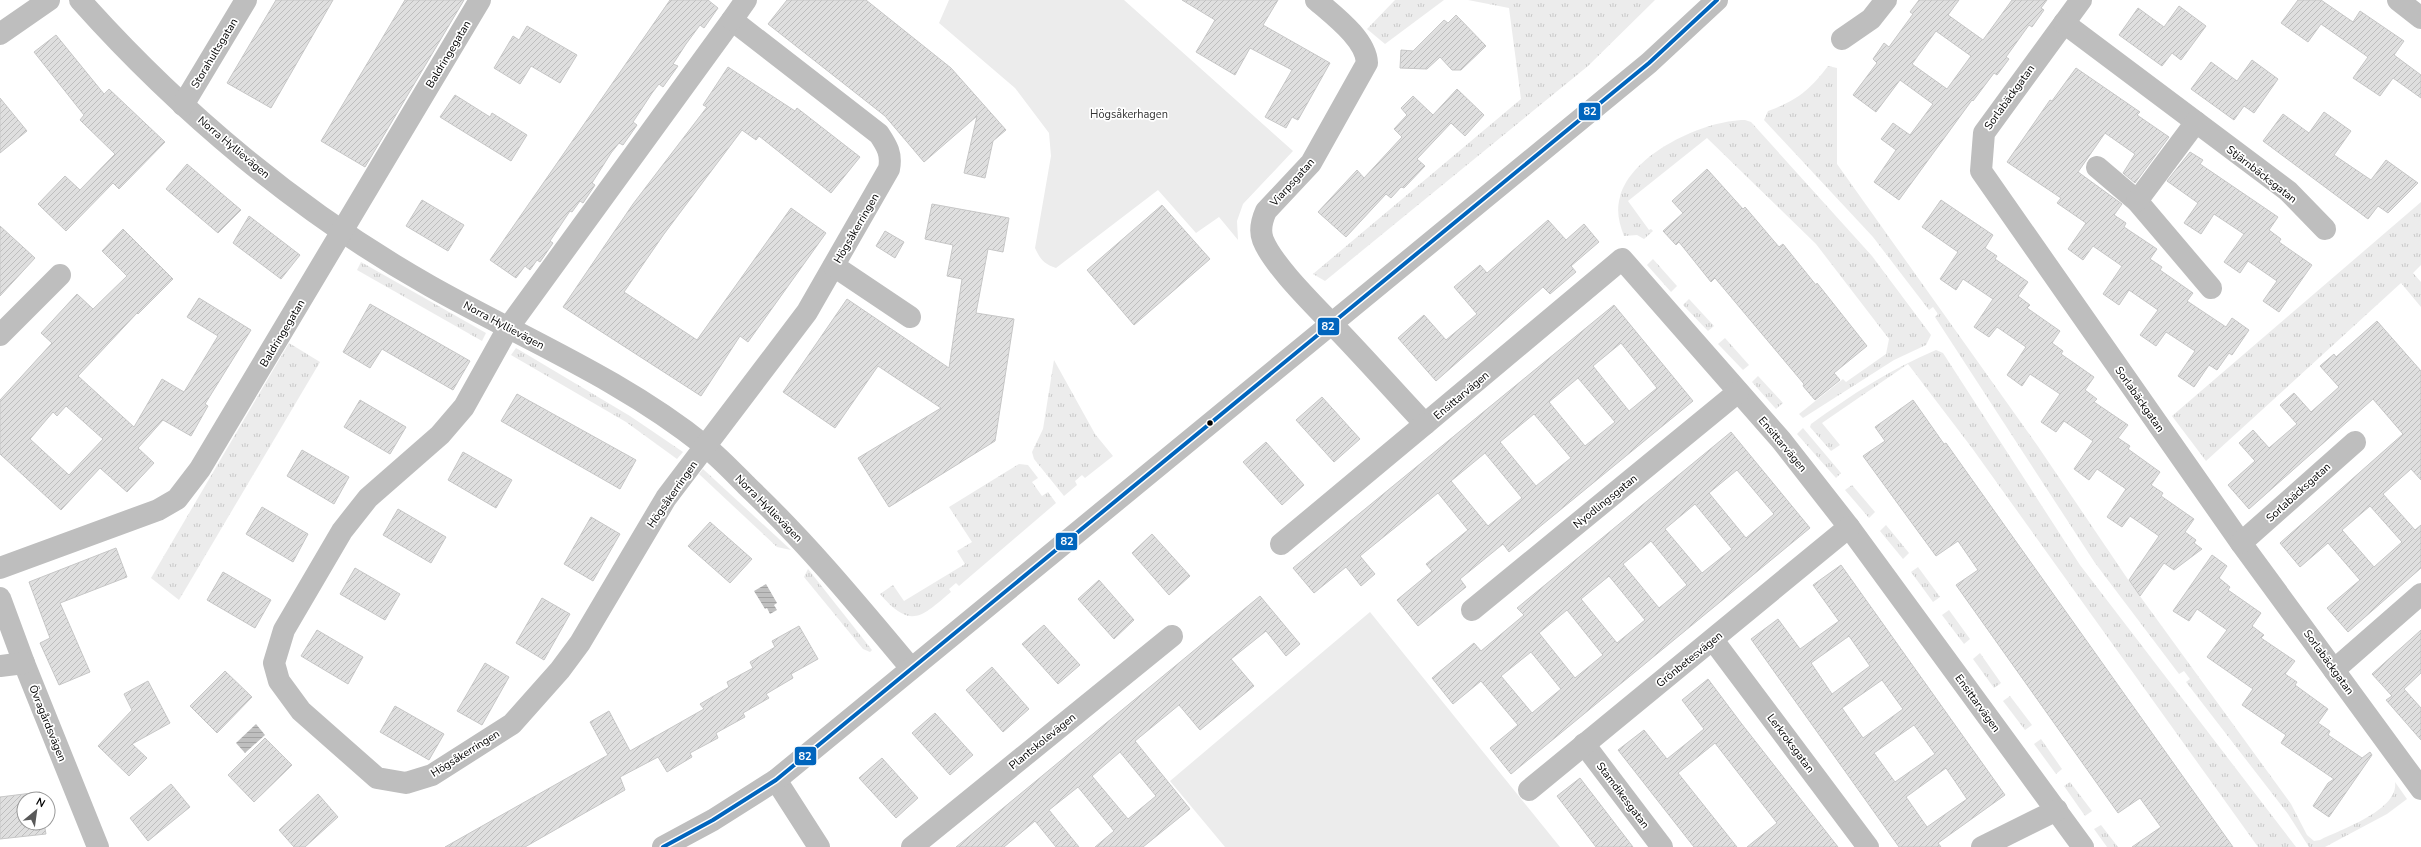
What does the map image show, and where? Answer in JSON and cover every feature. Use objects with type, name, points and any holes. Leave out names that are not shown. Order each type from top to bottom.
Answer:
[{"type":"street","points":[[0,34],[49,0]]},
{"type":"street","name":"Norra Hyllievägen","points":[[80,0],[111,35],[183,105],[255,165],[342,232],[428,285],[582,366],[644,404],[706,446],[811,550],[910,667]]},
{"type":"street","name":"Storahultsgatan","points":[[183,105],[246,0]]},
{"type":"street","name":"Baldringegatan","points":[[0,568],[158,510],[177,499],[200,469],[480,0]]},
{"type":"street","name":"Högsåkerringen","points":[[732,20],[879,134],[887,147],[891,159],[889,169],[807,312],[666,498],[580,643],[560,670],[512,724],[432,775],[406,783],[377,778],[301,711],[279,681],[274,663],[284,630],[342,531],[368,498],[440,434],[464,407],[508,328],[746,0]]},
{"type":"street","name":"Viarpsgatan","points":[[1316,0],[1359,41],[1366,54],[1366,63],[1310,163],[1266,211],[1262,221],[1261,230],[1263,240],[1275,258],[1332,323]]},
{"type":"street","points":[[663,847],[713,820],[776,780],[910,667],[1649,63],[1717,0]]},
{"type":"street","points":[[1842,39],[1871,20],[1886,0]]},
{"type":"street","name":"Sorlabäckgatan","points":[[2081,0],[1984,133],[1982,171],[2241,543],[2421,789]]},
{"type":"street","points":[[2398,0],[2421,18]]},
{"type":"street","name":"Stjärnbäcksgatan","points":[[2064,23],[2288,192],[2325,230]]},
{"type":"street","points":[[2137,201],[2196,122]]},
{"type":"street","points":[[2097,167],[2137,201],[2211,288]]},
{"type":"street","name":"Ensittarvägen","points":[[1281,544],[1622,259],[1781,440],[1849,527],[2083,847]]},
{"type":"street","points":[[834,266],[910,317]]},
{"type":"street","points":[[0,335],[60,275]]},
{"type":"street","name":"Ensittarvägen","points":[[1332,323],[1425,424]]},
{"type":"street","name":"Nyodlingsgatan","points":[[1472,610],[1738,392]]},
{"type":"street","name":"Sorlabäcksgatan","points":[[2241,543],[2355,442]]},
{"type":"street","name":"Grönbetesvägen","points":[[1529,790],[1849,527]]},
{"type":"street","points":[[2334,670],[2421,594]]},
{"type":"street","name":"Övragårdsvägen","points":[[0,598],[24,663],[98,847]]},
{"type":"street","name":"Plantskolevägen","points":[[912,847],[1172,636]]},
{"type":"street","name":"Lerkroksgatan","points":[[1713,640],[1868,847]]},
{"type":"street","points":[[0,666],[24,663]]},
{"type":"street","name":"Stamdikesgatan","points":[[1584,744],[1662,847]]},
{"type":"street","points":[[776,780],[819,847]]},
{"type":"street","points":[[1982,847],[2057,810]]},
{"type":"green space","name":"Högsåkerhagen","points":[[949,0],[1124,0],[1293,151],[1243,204],[1237,221],[1238,240],[1219,217],[1196,233],[1158,190],[1056,268],[1048,265],[1043,261],[1035,248],[1051,156],[1049,133],[1015,88],[939,23]]},
{"type":"green space","points":[[1395,0],[1444,0],[1385,44],[1367,29]]},
{"type":"green space","points":[[1468,0],[1655,0],[1588,66],[1325,281],[1313,274],[1521,99],[1509,8]]},
{"type":"green space","points":[[1828,66],[1837,68],[1837,164],[2037,445],[2129,581],[2291,804],[2307,835],[2314,841],[2320,840],[2379,810],[2394,792],[2395,782],[2407,799],[2387,814],[2325,847],[2309,847],[2288,814],[2186,682],[2190,679],[2184,671],[2179,674],[2095,563],[1935,317],[1938,314],[1933,307],[1929,310],[1873,237],[1764,120],[1768,111],[1795,99],[1802,94],[1815,82]]},
{"type":"green space","points":[[1745,120],[1751,122],[1872,256],[1931,335],[1926,345],[1894,360],[1803,418],[1799,414],[1843,379],[1846,382],[1886,354],[1889,339],[1816,244],[1707,138],[1628,201],[1649,230],[1651,229],[1653,231],[1644,239],[1637,235],[1624,236],[1619,222],[1619,202],[1627,181],[1638,167],[1654,154],[1671,142],[1690,133],[1710,126]]},
{"type":"green space","points":[[2421,202],[2421,265],[2413,273],[2421,282],[2421,307],[2401,283],[2206,461],[2172,416]]},
{"type":"green space","points":[[1653,259],[1677,286],[1671,292],[1647,265]]},
{"type":"green space","points":[[361,262],[486,333],[482,341],[357,270]]},
{"type":"green space","points":[[1689,299],[1714,326],[1708,331],[1683,305]]},
{"type":"green space","points":[[1725,338],[1749,365],[1743,370],[1718,344]]},
{"type":"green space","points":[[289,343],[320,362],[179,600],[151,578]]},
{"type":"green space","points":[[516,348],[630,416],[683,452],[677,459],[626,422],[511,355]]},
{"type":"green space","points":[[1936,350],[1943,353],[2080,565],[2296,847],[2258,847],[1972,448],[1908,364],[1822,423],[1840,445],[1831,451],[1810,427],[1811,424],[1826,413],[1872,383],[1919,357]]},
{"type":"green space","points":[[1054,360],[1095,434],[1113,456],[1085,478],[1082,475],[1075,481],[1077,485],[1064,496],[1034,459],[1032,452],[1043,429]]},
{"type":"green space","points":[[1758,376],[1783,403],[1776,409],[1752,382]]},
{"type":"green space","points":[[1803,428],[1841,473],[1836,478],[1797,434]]},
{"type":"green space","points":[[1019,464],[1028,465],[1038,478],[1032,482],[1042,496],[1048,492],[1056,503],[959,586],[956,583],[949,589],[951,592],[924,613],[916,616],[908,616],[891,605],[880,594],[893,585],[904,601],[965,564],[957,551],[972,542],[949,507]]},
{"type":"green space","points":[[703,469],[791,550],[777,547],[699,474]]},
{"type":"green space","points":[[1852,485],[1875,512],[1869,518],[1845,490]]},
{"type":"green space","points":[[1886,525],[1909,553],[1903,559],[1880,531]]},
{"type":"green space","points":[[1918,567],[1940,597],[1933,602],[1911,572]]},
{"type":"green space","points":[[808,569],[872,650],[870,652],[863,649],[804,577]]},
{"type":"green space","points":[[1949,610],[1970,639],[1964,644],[1942,615]]},
{"type":"green space","points":[[1370,612],[1560,847],[1225,847],[1170,781]]},
{"type":"green space","points":[[1980,653],[2001,683],[1994,688],[1973,659]]},
{"type":"green space","points":[[2010,696],[2032,725],[2025,730],[2003,701]]},
{"type":"green space","points":[[2041,739],[2062,769],[2056,774],[2034,744]]},
{"type":"green space","points":[[2070,782],[2092,811],[2085,816],[2064,786]]},
{"type":"green space","points":[[2101,825],[2118,847],[2107,847],[2094,829]]},
{"type":"shaded area","points":[[766,584],[777,603],[774,605],[777,610],[770,614],[767,608],[765,609],[754,591]]},
{"type":"shaded area","points":[[256,724],[265,735],[245,753],[236,743]]},
{"type":"building","points":[[276,0],[333,0],[271,108],[227,83]]},
{"type":"building","points":[[405,0],[464,0],[365,167],[321,141]]},
{"type":"building","points":[[670,0],[708,0],[718,8],[704,28],[700,25],[686,44],[673,64],[678,66],[663,87],[659,84],[652,93],[633,122],[637,125],[623,145],[619,143],[611,153],[592,183],[595,185],[583,203],[580,201],[572,212],[570,211],[550,241],[553,243],[540,262],[537,260],[530,270],[525,266],[516,278],[490,260]]},
{"type":"building","points":[[787,0],[866,0],[951,68],[1006,130],[993,141],[985,178],[964,173],[977,116],[924,162],[885,116],[768,24]]},
{"type":"building","points":[[1182,0],[1278,0],[1263,25],[1330,63],[1298,120],[1292,117],[1286,128],[1265,117],[1292,70],[1250,48],[1235,75],[1196,52],[1215,20]]},
{"type":"building","points":[[1919,0],[1959,0],[1948,15],[1983,40],[2012,0],[2047,0],[2041,8],[2044,10],[2032,27],[2029,25],[2006,57],[2009,59],[1997,75],[1994,73],[1973,101],[1972,100],[1899,200],[1874,182],[1896,150],[1881,139],[1893,123],[1910,135],[1933,104],[1900,80],[1876,112],[1853,95],[1877,63],[1873,59],[1884,43],[1889,47],[1913,14],[1910,12]],"holes":[[[1936,31],[1971,56],[1947,89],[1912,64]]]},
{"type":"building","points":[[2298,0],[2321,0],[2353,22],[2360,11],[2404,41],[2394,55],[2421,75],[2421,98],[2393,78],[2380,96],[2353,78],[2368,57],[2321,24],[2308,42],[2281,23]]},
{"type":"building","points":[[2179,6],[2206,26],[2181,60],[2172,53],[2162,66],[2119,35],[2138,8],[2164,27]]},
{"type":"building","points":[[1456,15],[1486,46],[1461,70],[1452,70],[1440,57],[1427,69],[1400,68],[1401,50],[1413,51],[1444,20],[1448,23]]},
{"type":"building","points":[[527,26],[577,55],[560,83],[531,66],[520,84],[494,68],[513,36],[519,40]]},
{"type":"building","points":[[56,35],[104,94],[109,89],[165,142],[119,189],[113,183],[66,231],[38,204],[65,176],[80,190],[115,154],[80,120],[84,115],[34,52]]},
{"type":"building","points":[[2252,60],[2278,79],[2254,113],[2244,106],[2234,120],[2191,89],[2211,62],[2237,81]]},
{"type":"building","points":[[728,67],[795,111],[797,108],[860,157],[831,193],[759,136],[756,140],[742,130],[664,234],[624,292],[697,340],[791,208],[826,233],[748,342],[740,336],[701,396],[563,307],[633,204],[707,107],[703,105]]},
{"type":"building","points":[[2076,68],[2140,112],[2137,115],[2169,137],[2135,183],[2123,173],[2135,154],[2105,133],[2078,172],[2122,204],[2114,215],[2126,223],[2124,227],[2157,249],[2150,259],[2162,267],[2160,270],[2193,293],[2187,301],[2226,327],[2232,318],[2249,330],[2232,355],[2229,353],[2217,370],[2209,365],[2194,387],[2178,376],[2195,351],[2166,332],[2156,346],[2140,335],[2158,310],[2129,290],[2119,305],[2103,294],[2122,266],[2093,246],[2083,260],[2068,249],[2086,223],[2057,203],[2061,198],[2007,162],[2050,100],[2052,101]]},
{"type":"building","points":[[1457,89],[1484,115],[1465,136],[1451,123],[1417,159],[1425,166],[1404,188],[1401,187],[1391,198],[1386,194],[1346,237],[1318,212],[1357,170],[1364,178],[1402,137],[1394,129],[1407,115],[1401,108],[1413,96],[1433,115]]},
{"type":"building","points":[[455,95],[490,117],[492,113],[527,135],[511,161],[440,117]]},
{"type":"building","points":[[0,98],[27,131],[0,153]]},
{"type":"building","points":[[2324,112],[2351,131],[2334,155],[2371,180],[2386,160],[2418,183],[2388,213],[2378,206],[2368,219],[2263,141],[2283,114],[2309,133]]},
{"type":"building","points":[[2190,152],[2203,160],[2200,164],[2278,217],[2269,230],[2281,239],[2279,242],[2312,265],[2279,312],[2263,301],[2277,281],[2248,261],[2240,273],[2224,262],[2244,234],[2214,214],[2201,234],[2184,223],[2198,203],[2167,181]]},
{"type":"building","points":[[187,164],[241,210],[218,233],[166,189]]},
{"type":"building","points":[[1707,169],[1743,209],[1745,207],[1779,247],[1783,244],[1816,285],[1817,283],[1867,346],[1834,373],[1840,380],[1815,400],[1803,386],[1804,384],[1715,278],[1711,282],[1679,242],[1676,245],[1663,231],[1683,213],[1672,201]]},
{"type":"building","points":[[422,200],[464,225],[448,251],[406,226]]},
{"type":"building","points":[[1941,200],[1993,235],[1985,248],[1997,256],[1995,259],[2028,282],[2018,296],[2030,305],[2027,308],[2060,331],[2052,343],[2063,351],[2061,354],[2094,377],[2085,390],[2097,399],[2094,402],[2128,425],[2118,438],[2130,446],[2128,449],[2160,472],[2151,485],[2163,493],[2161,496],[2194,519],[2185,532],[2196,540],[2194,543],[2202,549],[2174,570],[2164,563],[2140,596],[2129,580],[2159,536],[2130,516],[2122,527],[2107,517],[2126,489],[2097,469],[2089,480],[2074,469],[2093,441],[2064,421],[2056,432],[2041,422],[2060,394],[2030,374],[2022,386],[2007,375],[2026,347],[1997,327],[1989,337],[1974,327],[1993,299],[1963,279],[1956,290],[1940,279],[1958,252],[1922,227]]},
{"type":"building","points":[[932,204],[1009,218],[1003,252],[988,249],[976,313],[1014,319],[995,441],[889,507],[858,458],[941,408],[878,366],[835,428],[783,392],[847,299],[949,368],[962,279],[947,276],[953,245],[925,239]]},
{"type":"building","points":[[1162,205],[1210,259],[1134,325],[1087,270]]},
{"type":"building","points":[[249,216],[300,255],[281,279],[233,243]]},
{"type":"building","points":[[1548,220],[1566,240],[1584,224],[1599,242],[1571,266],[1576,272],[1550,294],[1543,287],[1436,381],[1398,338],[1424,315],[1446,340],[1477,314],[1454,287],[1480,265],[1487,273]]},
{"type":"building","points":[[0,226],[35,258],[0,296]]},
{"type":"building","points":[[123,229],[173,279],[138,314],[137,313],[78,376],[134,427],[162,379],[184,392],[218,336],[187,317],[199,298],[251,330],[205,404],[208,406],[191,436],[163,420],[138,448],[154,463],[127,492],[100,468],[61,510],[0,454],[0,400],[52,343],[41,333],[77,294],[93,309],[127,276],[102,251]],"holes":[[[66,406],[103,439],[69,475],[30,439],[53,412],[57,416]]]},
{"type":"building","points":[[885,231],[904,242],[895,258],[876,246]]},
{"type":"building","points":[[370,304],[470,361],[453,390],[382,349],[370,368],[343,352]]},
{"type":"building","points":[[1614,305],[1693,401],[1509,552],[1503,544],[1460,579],[1466,587],[1418,626],[1397,600],[1432,571],[1426,564],[1468,530],[1438,493],[1360,556],[1375,574],[1361,586],[1346,567],[1314,593],[1293,568]],"holes":[[[1621,343],[1657,388],[1629,411],[1593,366]],[[1578,378],[1615,422],[1585,446],[1549,402]],[[1534,414],[1571,458],[1536,486],[1500,442]],[[1485,453],[1522,498],[1488,526],[1451,481]]]},
{"type":"building","points":[[2377,321],[2421,371],[2421,480],[2411,469],[2383,494],[2415,530],[2421,525],[2421,568],[2348,632],[2327,608],[2360,580],[2328,543],[2300,567],[2280,543],[2403,434],[2373,399],[2249,509],[2228,485],[2255,461],[2239,443],[2253,430],[2269,448],[2297,424],[2280,405],[2294,393],[2311,412],[2339,387],[2320,366],[2334,354],[2336,357]],"holes":[[[2370,506],[2402,542],[2374,567],[2342,530]]]},
{"type":"building","points":[[517,394],[636,460],[620,489],[501,421]]},
{"type":"building","points":[[1322,397],[1360,439],[1334,462],[1296,420]]},
{"type":"building","points":[[360,400],[406,427],[390,454],[344,427]]},
{"type":"building","points":[[1913,400],[1944,444],[1946,443],[2233,847],[2132,847],[2161,827],[2140,798],[2118,813],[1956,585],[1978,570],[1958,541],[1936,556],[1863,456],[1885,441],[1875,427]]},
{"type":"building","points":[[1731,432],[1810,528],[1511,774],[1490,748],[1518,725],[1481,681],[1453,704],[1432,678],[1474,643],[1481,651],[1524,615],[1517,608]],"holes":[[[1737,470],[1774,514],[1746,538],[1709,493]],[[1695,504],[1732,549],[1702,573],[1665,529]],[[1651,541],[1687,585],[1659,608],[1623,564]],[[1609,576],[1645,620],[1617,643],[1581,599]],[[1567,610],[1603,655],[1575,678],[1539,633]],[[1531,652],[1561,689],[1532,713],[1501,676]]]},
{"type":"building","points":[[1266,442],[1304,485],[1282,505],[1243,462]]},
{"type":"building","points":[[302,450],[349,477],[334,504],[287,476]]},
{"type":"building","points":[[463,452],[512,480],[496,508],[448,480]]},
{"type":"building","points":[[262,507],[308,534],[293,562],[246,534]]},
{"type":"building","points":[[398,509],[446,537],[431,563],[383,535]]},
{"type":"building","points":[[591,517],[620,534],[593,581],[564,564]]},
{"type":"building","points":[[710,522],[752,559],[730,583],[688,546]]},
{"type":"building","points":[[1152,534],[1190,576],[1169,595],[1132,553]]},
{"type":"building","points":[[116,548],[127,577],[60,603],[90,672],[59,685],[40,643],[50,638],[29,582]]},
{"type":"building","points":[[2212,555],[2227,566],[2219,578],[2230,587],[2228,590],[2261,613],[2252,626],[2264,635],[2261,638],[2295,661],[2285,674],[2297,682],[2295,685],[2328,709],[2318,723],[2330,731],[2328,735],[2362,758],[2370,752],[2372,755],[2329,817],[2313,806],[2328,783],[2334,779],[2281,743],[2286,735],[2242,705],[2253,689],[2207,657],[2227,630],[2197,609],[2189,621],[2173,611]]},
{"type":"building","points":[[1841,565],[2005,795],[1938,843],[1941,847],[1899,847],[1751,639],[1778,619],[1800,649],[1839,621],[1813,585]],"holes":[[[1849,636],[1870,666],[1832,694],[1811,663]],[[1882,680],[1903,709],[1863,738],[1842,708]],[[1914,725],[1935,754],[1895,782],[1874,753]],[[1946,768],[1967,799],[1927,827],[1906,797]]]},
{"type":"building","points":[[355,568],[400,594],[385,620],[340,594]]},
{"type":"building","points":[[223,572],[271,600],[255,628],[207,600]]},
{"type":"building","points":[[1099,580],[1134,620],[1114,639],[1078,599]]},
{"type":"building","points":[[1260,596],[1300,644],[1286,656],[1266,631],[1231,659],[1254,686],[1200,730],[1179,705],[1135,741],[1190,809],[1143,847],[1095,847],[1114,831],[1078,787],[1049,810],[1079,847],[1056,847],[1035,821],[1004,847],[956,847]],"holes":[[[1120,752],[1156,796],[1128,819],[1092,776]]]},
{"type":"building","points":[[542,598],[570,614],[544,660],[516,643]]},
{"type":"building","points":[[1044,625],[1080,665],[1058,684],[1022,644]]},
{"type":"building","points":[[799,626],[818,659],[791,674],[793,678],[766,694],[769,698],[743,713],[745,717],[716,733],[718,738],[690,753],[692,757],[667,772],[658,757],[620,777],[625,790],[525,847],[445,847],[608,755],[590,722],[609,711],[630,751],[704,709],[700,704],[729,687],[727,682],[753,668],[750,662],[775,647],[772,641]]},
{"type":"building","points":[[317,630],[363,657],[348,684],[301,656]]},
{"type":"building","points":[[2421,630],[2421,673],[2404,689],[2421,708],[2421,740],[2386,700],[2392,696],[2372,674]]},
{"type":"building","points":[[485,663],[509,677],[482,725],[457,711]]},
{"type":"building","points":[[992,667],[1029,709],[1003,732],[966,690]]},
{"type":"building","points":[[225,671],[252,697],[217,733],[190,706]]},
{"type":"building","points":[[1708,679],[1838,847],[1747,847],[1777,823],[1715,743],[1678,773],[1737,847],[1694,847],[1618,750],[1644,730],[1667,759],[1704,729],[1682,700]]},
{"type":"building","points":[[148,681],[170,723],[132,744],[147,758],[129,776],[98,746],[132,710],[124,694]]},
{"type":"building","points":[[395,706],[444,734],[429,760],[380,732]]},
{"type":"building","points":[[935,713],[973,755],[950,775],[912,733]]},
{"type":"building","points":[[265,738],[292,765],[254,802],[228,775]]},
{"type":"building","points":[[882,758],[918,798],[896,818],[859,778]]},
{"type":"building","points":[[1580,778],[1633,847],[1596,847],[1557,796]]},
{"type":"building","points":[[171,784],[190,807],[148,841],[130,818]]},
{"type":"building","points":[[318,794],[338,817],[305,847],[294,847],[279,830]]},
{"type":"building","points":[[16,795],[16,831],[45,831],[46,834],[0,839],[0,797]]},
{"type":"transit line","name":"82","points":[[663,847],[713,820],[776,780],[1649,63],[1717,0]]}]
